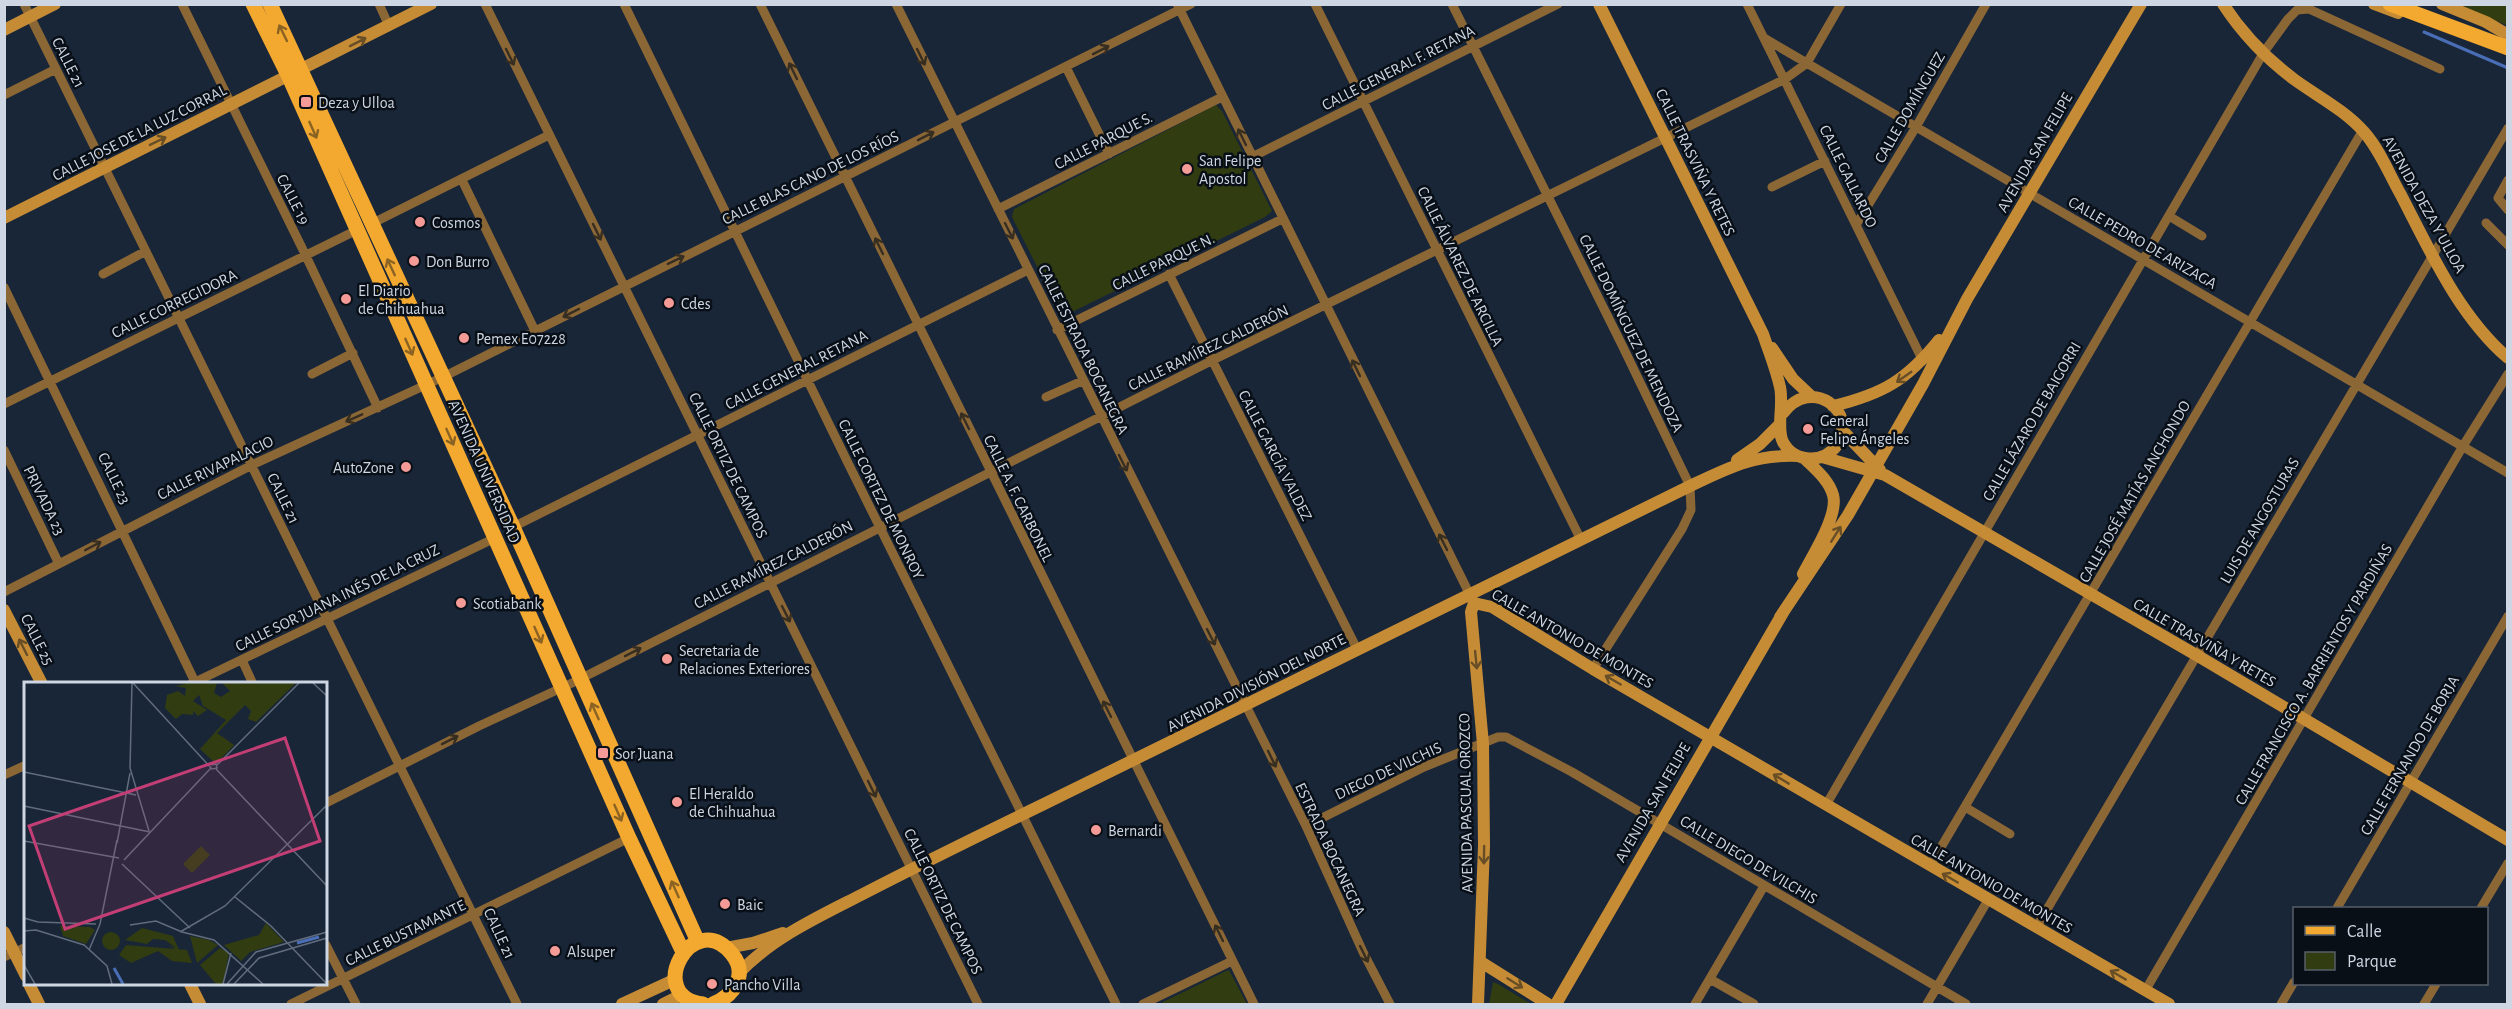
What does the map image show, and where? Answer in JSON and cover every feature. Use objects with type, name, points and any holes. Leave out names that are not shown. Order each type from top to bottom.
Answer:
[{"type":"main road","points":[[4,30],[55,4]]},
{"type":"main road","name":"AVENIDA UNIVERSIDAD","points":[[253,4],[295,74]]},
{"type":"main road","name":"AVENIDA UNIVERSIDAD","points":[[270,4],[295,74],[364,227],[426,384],[561,688],[683,952]]},
{"type":"main road","points":[[295,74],[431,4]]},
{"type":"main road","name":"CALLE TRASVIÑA Y RETES","points":[[1599,4],[1763,334],[1793,379],[1811,396]]},
{"type":"main road","name":"AVENIDA SAN FELIPE","points":[[1780,617],[1830,545],[1923,384],[1956,318],[2141,4]]},
{"type":"main road","name":"AVENIDA DEZA Y ULLOA","points":[[2223,4],[2264,52],[2288,74],[2363,130],[2378,150],[2433,255],[2471,318],[2508,358]]},
{"type":"main road","points":[[2374,4],[2405,15],[2427,18]]},
{"type":"main road","points":[[2390,4],[2508,48]]},
{"type":"main road","points":[[2416,4],[2508,37]]},
{"type":"main road","points":[[2442,4],[2487,22],[2508,37]]},
{"type":"main road","name":"CALLE JOSE DE LA LUZ CORRAL","points":[[4,218],[295,74]]},
{"type":"main road","name":"AVENIDA UNIVERSIDAD","points":[[364,227],[443,377],[513,527],[699,942]]},
{"type":"main road","name":"AVENIDA SAN FELIPE","points":[[1833,406],[1877,392],[1898,381],[1923,361],[1956,318]]},
{"type":"main road","name":"CALLE TRASVIÑA Y RETES","points":[[1763,334],[1780,387],[1781,419]]},
{"type":"main road","points":[[1822,457],[1836,446],[1842,430],[1842,421],[1833,406],[1820,397],[1800,398],[1790,404],[1781,419],[1784,443],[1801,457],[1822,457],[1874,468]]},
{"type":"main road","name":"AVENIDA DIVISIÓN DEL NORTE","points":[[1726,469],[1760,444],[1781,419]]},
{"type":"main road","name":"CALLE TRASVIÑA Y RETES","points":[[1842,430],[1874,468],[1885,475],[2198,656],[2508,840]]},
{"type":"main road","name":"AVENIDA DIVISIÓN DEL NORTE","points":[[739,973],[758,956],[801,926],[911,869],[1246,707],[1357,649],[1472,599],[1581,540],[1690,486],[1726,469],[1760,457],[1801,457]]},
{"type":"main road","name":"AVENIDA SAN FELIPE","points":[[1556,1005],[1780,617],[1824,533],[1834,505],[1834,497],[1828,484],[1801,457]]},
{"type":"main road","name":"CALLE ANTONIO DE MONTES","points":[[1472,599],[1492,607],[1593,669],[2169,1005]]},
{"type":"main road","name":"AVENIDA PASCUAL OROZCO","points":[[1472,599],[1471,612],[1483,744],[1484,846],[1478,1005]]},
{"type":"main road","name":"CALLE 25","points":[[4,610],[41,682]]},
{"type":"main road","name":"AVENIDA DIVISIÓN DEL NORTE","points":[[726,948],[753,943],[801,926]]},
{"type":"main road","points":[[4,932],[24,972]]},
{"type":"main road","points":[[703,1005],[690,1000],[683,994],[676,979],[675,969],[683,952],[699,942],[709,941],[726,948],[734,956],[739,973],[730,1001],[713,1005]]},
{"type":"main road","points":[[1480,962],[1548,1005]]},
{"type":"main road","points":[[622,1005],[676,979]]},
{"type":"main road","points":[[29,985],[39,1005]]},
{"type":"main road","points":[[190,985],[200,1005]]},
{"type":"main road","points":[[663,1005],[683,994]]},
{"type":"street","name":"CALLE 21","points":[[24,4],[327,618],[398,767],[475,915],[517,1005]]},
{"type":"street","name":"CALLE 19","points":[[182,4],[378,408]]},
{"type":"street","points":[[379,4],[389,26]]},
{"type":"street","name":"CALLE ORTIZ DE CAMPOS","points":[[484,4],[978,1005]]},
{"type":"street","name":"CALLE CORTEZ DE MONROY","points":[[624,4],[1116,1005]]},
{"type":"street","name":"CALLE A. F. CARBONEL","points":[[760,4],[1254,1005]]},
{"type":"street","name":"CALLE ESTRADA BOCANEGRA","points":[[896,4],[953,123],[1246,707]]},
{"type":"street","name":"CALLE BLAS CANO DE LOS RÍOS","points":[[443,377],[1066,67],[1178,7],[1191,4]]},
{"type":"street","name":"CALLE ÁLVAREZ DE ARCILLA","points":[[1315,4],[1581,540]]},
{"type":"street","name":"CALLE DOMÍNGUEZ DE MENDOZA","points":[[1452,4],[1690,486]]},
{"type":"street","name":"CALLE GENERAL F. RETANA","points":[[1252,157],[1558,4]]},
{"type":"street","name":"CALLE GALLARDO","points":[[1747,4],[1923,361]]},
{"type":"street","name":"CALLE RAMÍREZ CALDERÓN","points":[[327,802],[561,688],[879,526],[1211,361],[1785,79],[1807,63],[1841,4]]},
{"type":"street","name":"CALLE DOMÍNGUEZ","points":[[1856,225],[1916,127],[1986,4]]},
{"type":"street","name":"CALLE ANTONIO DE MONTES","points":[[1178,7],[1472,599]]},
{"type":"street","name":"CALLE LÁZARO DE BAIGORRI","points":[[1826,805],[2142,259],[2264,52],[2288,19],[2297,10],[2309,9],[2440,69]]},
{"type":"street","name":"CALLE PEDRO DE ARIZAGA","points":[[1764,38],[2508,472]]},
{"type":"street","points":[[1066,67],[1109,154]]},
{"type":"street","points":[[4,95],[56,69]]},
{"type":"street","name":"CALLE PARQUE S.","points":[[998,209],[1222,97]]},
{"type":"street","name":"LUIS DE ANGOSTURAS","points":[[2036,928],[2508,128]]},
{"type":"street","name":"CALLE JOSÉ MATÍAS ANCHONDO","points":[[1930,866],[2363,130]]},
{"type":"street","name":"CALLE CORREGIDORA","points":[[4,404],[462,180],[549,135]]},
{"type":"street","points":[[1772,187],[1825,161]]},
{"type":"street","points":[[462,180],[535,331]]},
{"type":"street","points":[[2508,180],[2498,198],[2508,210]]},
{"type":"street","points":[[2169,216],[2202,236]]},
{"type":"street","name":"CALLE PARQUE N.","points":[[1057,330],[1282,219]]},
{"type":"street","points":[[2486,223],[2508,245]]},
{"type":"street","points":[[103,274],[146,251]]},
{"type":"street","name":"CALLE GENERAL RETANA","points":[[513,527],[1028,270]]},
{"type":"street","name":"CALLE GARCÍA VALDEZ","points":[[1169,274],[1357,649]]},
{"type":"street","name":"CALLE 23","points":[[4,287],[9,306],[51,382],[194,682]]},
{"type":"street","points":[[312,374],[353,353]]},
{"type":"street","name":"CALLE FRANCISCO A. BARRIENTOS Y PARDIÑAS","points":[[2145,991],[2463,446],[2508,374]]},
{"type":"street","name":"CALLE RIVAPALACIO","points":[[4,592],[252,465],[443,377]]},
{"type":"street","points":[[1046,397],[1082,381]]},
{"type":"street","name":"PRIVADA 23","points":[[4,450],[59,564]]},
{"type":"street","points":[[1593,669],[1685,523],[1692,502],[1690,486]]},
{"type":"street","name":"CALLE SOR JUANA INÉS DE LA CRUZ","points":[[196,682],[495,538]]},
{"type":"street","name":"CALLE FERNANDO DE BORJA","points":[[2338,907],[2508,616]]},
{"type":"street","points":[[242,660],[252,682]]},
{"type":"street","name":"ESTRADA BOCANEGRA","points":[[1246,707],[1306,826],[1363,952],[1390,1005]]},
{"type":"street","name":"CALLE DIEGO DE VILCHIS","points":[[1483,744],[1498,737],[1512,739],[1659,823],[1966,1005]]},
{"type":"street","name":"DIEGO DE VILCHIS","points":[[1306,826],[1424,767],[1483,744]]},
{"type":"street","points":[[4,775],[24,766]]},
{"type":"street","points":[[1965,807],[2010,834]]},
{"type":"street","name":"CALLE BUSTAMANTE","points":[[291,1005],[629,838]]},
{"type":"street","points":[[2482,907],[2508,863]]},
{"type":"street","points":[[1695,1005],[1764,886]]},
{"type":"street","points":[[1927,1005],[1988,900]]},
{"type":"street","points":[[327,947],[356,1005]]},
{"type":"street","points":[[1143,1005],[1232,961]]},
{"type":"street","points":[[1710,979],[1754,1005]]},
{"type":"street","points":[[2282,1005],[2293,985]]},
{"type":"street","points":[[2424,1005],[2435,985]]},
{"type":"street","points":[[1472,1005],[1479,990]]},
{"type":"green space","points":[[2448,5],[2507,5],[2507,25]]},
{"type":"green space","points":[[1216,105],[1222,111],[1272,211],[1265,217],[1072,312],[1059,310],[1012,217],[1014,209]]},
{"type":"green space","points":[[1229,970],[1247,1004],[1159,1004],[1226,971]]},
{"type":"green space","points":[[1493,982],[1498,984],[1531,1004],[1489,1004]]},
{"type":"waterway","points":[[2424,32],[2508,68]]},
{"type":"place","name":"Deza y Ulloa","points":[[306,102]]},
{"type":"place","name":"San Felipe Apostol","points":[[1187,169]]},
{"type":"place","name":"Cosmos","points":[[420,222]]},
{"type":"place","name":"Don Burro","points":[[414,261]]},
{"type":"place","name":"El Diario de Chihuahua","points":[[346,299]]},
{"type":"place","name":"Cdes","points":[[669,303]]},
{"type":"place","name":"Pemex E07228","points":[[464,338]]},
{"type":"place","name":"General Felipe Ángeles","points":[[1808,429]]},
{"type":"place","name":"AutoZone","points":[[406,467]]},
{"type":"place","name":"Scotiabank","points":[[461,603]]},
{"type":"place","name":"Secretaria de Relaciones Exteriores","points":[[667,659]]},
{"type":"place","name":"Sor Juana","points":[[603,753]]},
{"type":"place","name":"El Heraldo de Chihuahua","points":[[677,802]]},
{"type":"place","name":"Bernardi","points":[[1096,830]]},
{"type":"place","name":"Baic","points":[[725,904]]},
{"type":"place","name":"Alsuper","points":[[555,951]]},
{"type":"place","name":"Pancho Villa","points":[[712,984]]}]
